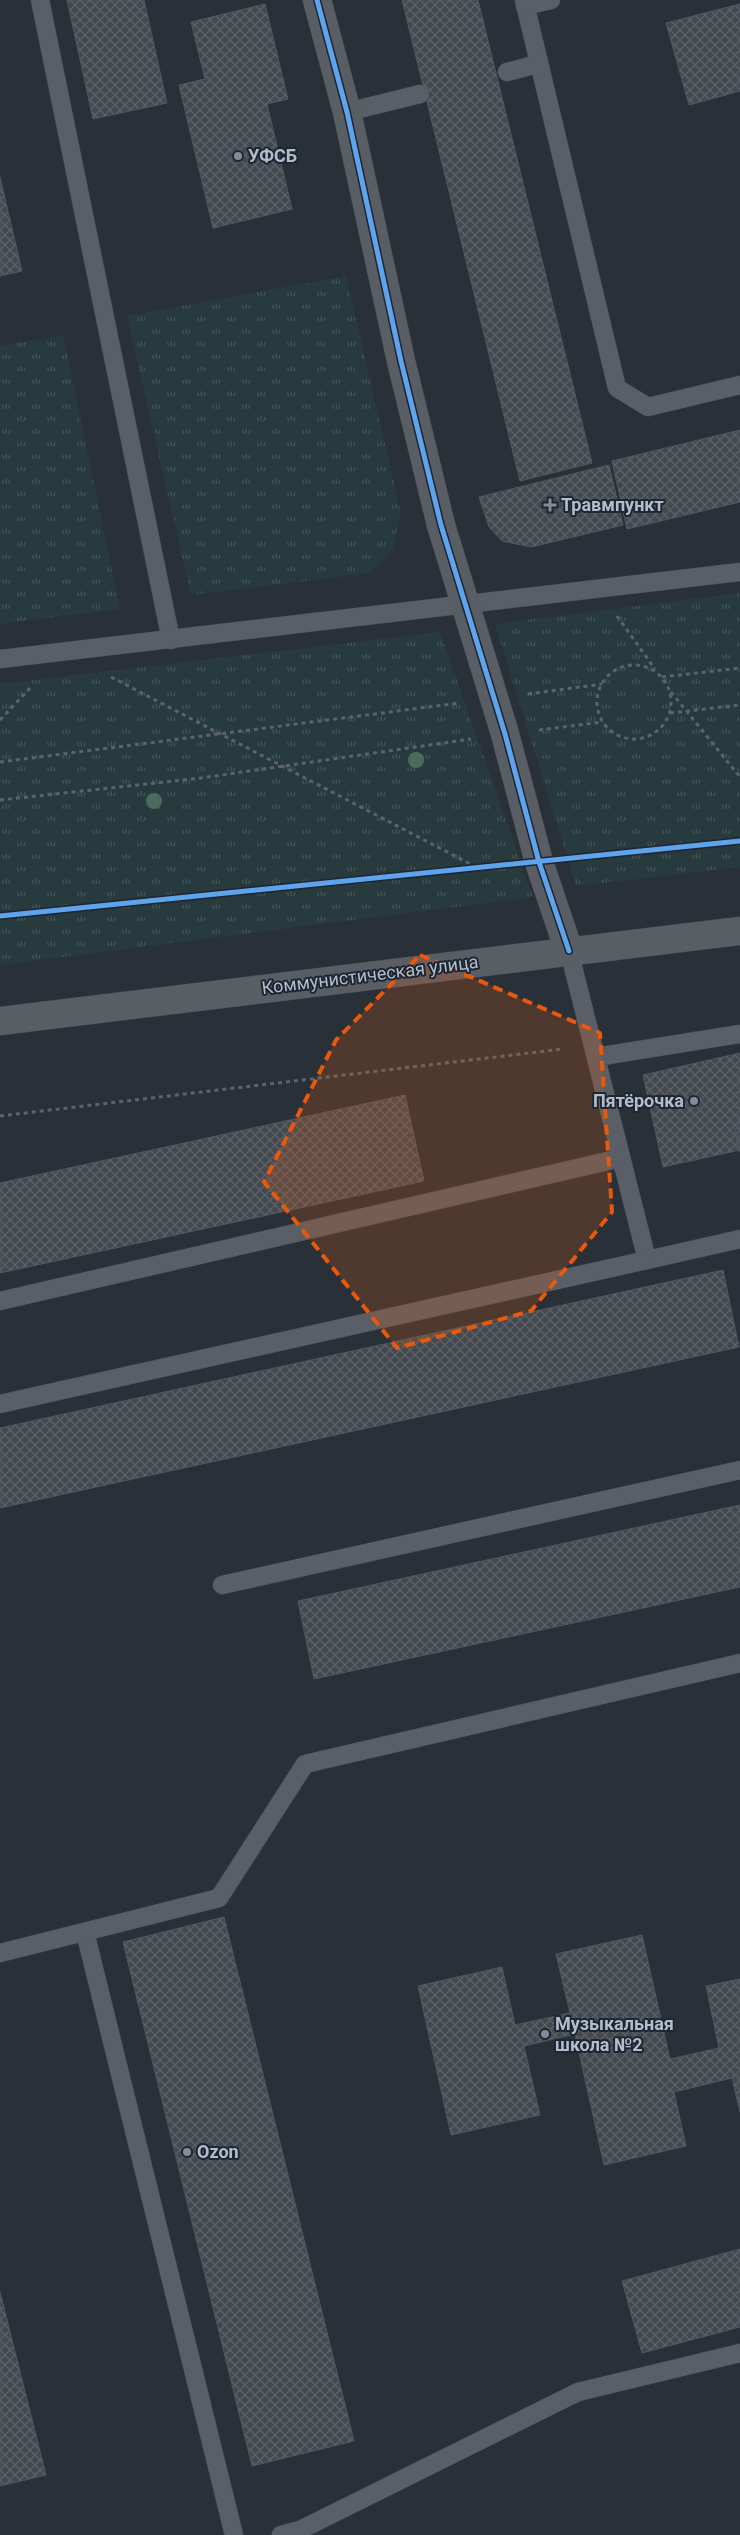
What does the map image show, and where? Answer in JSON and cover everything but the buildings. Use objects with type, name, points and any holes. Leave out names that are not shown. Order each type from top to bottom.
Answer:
[{"type":"street","points":[[317,0],[347,112],[401,360],[464,604],[505,734],[539,862],[570,951]]},
{"type":"street","name":"Коммунистическая улица","points":[[0,1021],[740,931]]},
{"type":"lane","points":[[40,0],[171,640]]},
{"type":"lane","points":[[552,0],[524,3],[617,388],[648,407],[740,385]]},
{"type":"lane","points":[[507,72],[538,64]]},
{"type":"lane","points":[[347,112],[420,94]]},
{"type":"lane","points":[[0,659],[740,572]]},
{"type":"lane","points":[[570,951],[647,1260]]},
{"type":"lane","points":[[594,1051],[740,1034]]},
{"type":"lane","points":[[0,1301],[621,1158]]},
{"type":"lane","points":[[0,1404],[740,1239]]},
{"type":"lane","points":[[222,1585],[740,1470]]},
{"type":"lane","points":[[0,1953],[219,1898],[305,1764],[740,1663]]},
{"type":"lane","points":[[85,1932],[234,2535]]},
{"type":"lane","points":[[281,2535],[300,2530],[578,2392],[740,2353]]},
{"type":"path","points":[[597,589],[671,692],[740,777]]},
{"type":"path","points":[[0,720],[64,652],[478,868]]},
{"type":"path","points":[[657,672],[646,666],[635,664],[622,666],[612,672],[602,684],[596,703],[598,715],[614,734],[627,739],[640,740],[652,736],[662,728],[670,713],[671,692]]},
{"type":"path","points":[[662,678],[740,668]]},
{"type":"path","points":[[0,762],[602,684]]},
{"type":"path","points":[[670,713],[740,705]]},
{"type":"path","points":[[0,800],[201,778],[505,734],[603,722]]},
{"type":"path","points":[[468,869],[487,867]]},
{"type":"path","points":[[0,1116],[594,1051]]},
{"type":"highlighted area","points":[[420,955],[600,1033],[612,1212],[531,1311],[397,1348],[264,1182],[336,1040]]},
{"type":"green space","points":[[346,276],[401,513],[392,551],[370,573],[191,595],[127,316]]},
{"type":"green space","points":[[63,335],[120,609],[0,624],[0,346]]},
{"type":"green space","points":[[740,593],[740,867],[576,886],[495,624]]},
{"type":"green space","points":[[440,632],[533,897],[0,965],[0,684]]},
{"type":"cycle path","points":[[317,0],[347,112],[401,361],[441,525],[505,734],[539,862],[569,951]]},
{"type":"cycle path","points":[[0,916],[740,841]]},
{"type":"place","name":"УФСБ","points":[[238,156]]},
{"type":"place","name":"Травмпункт","points":[[550,505]]},
{"type":"place","name":"Пятёрочка","points":[[694,1101]]},
{"type":"place","name":"Музыкальная школа №2","points":[[545,2034]]},
{"type":"place","name":"Ozon","points":[[187,2152]]}]
